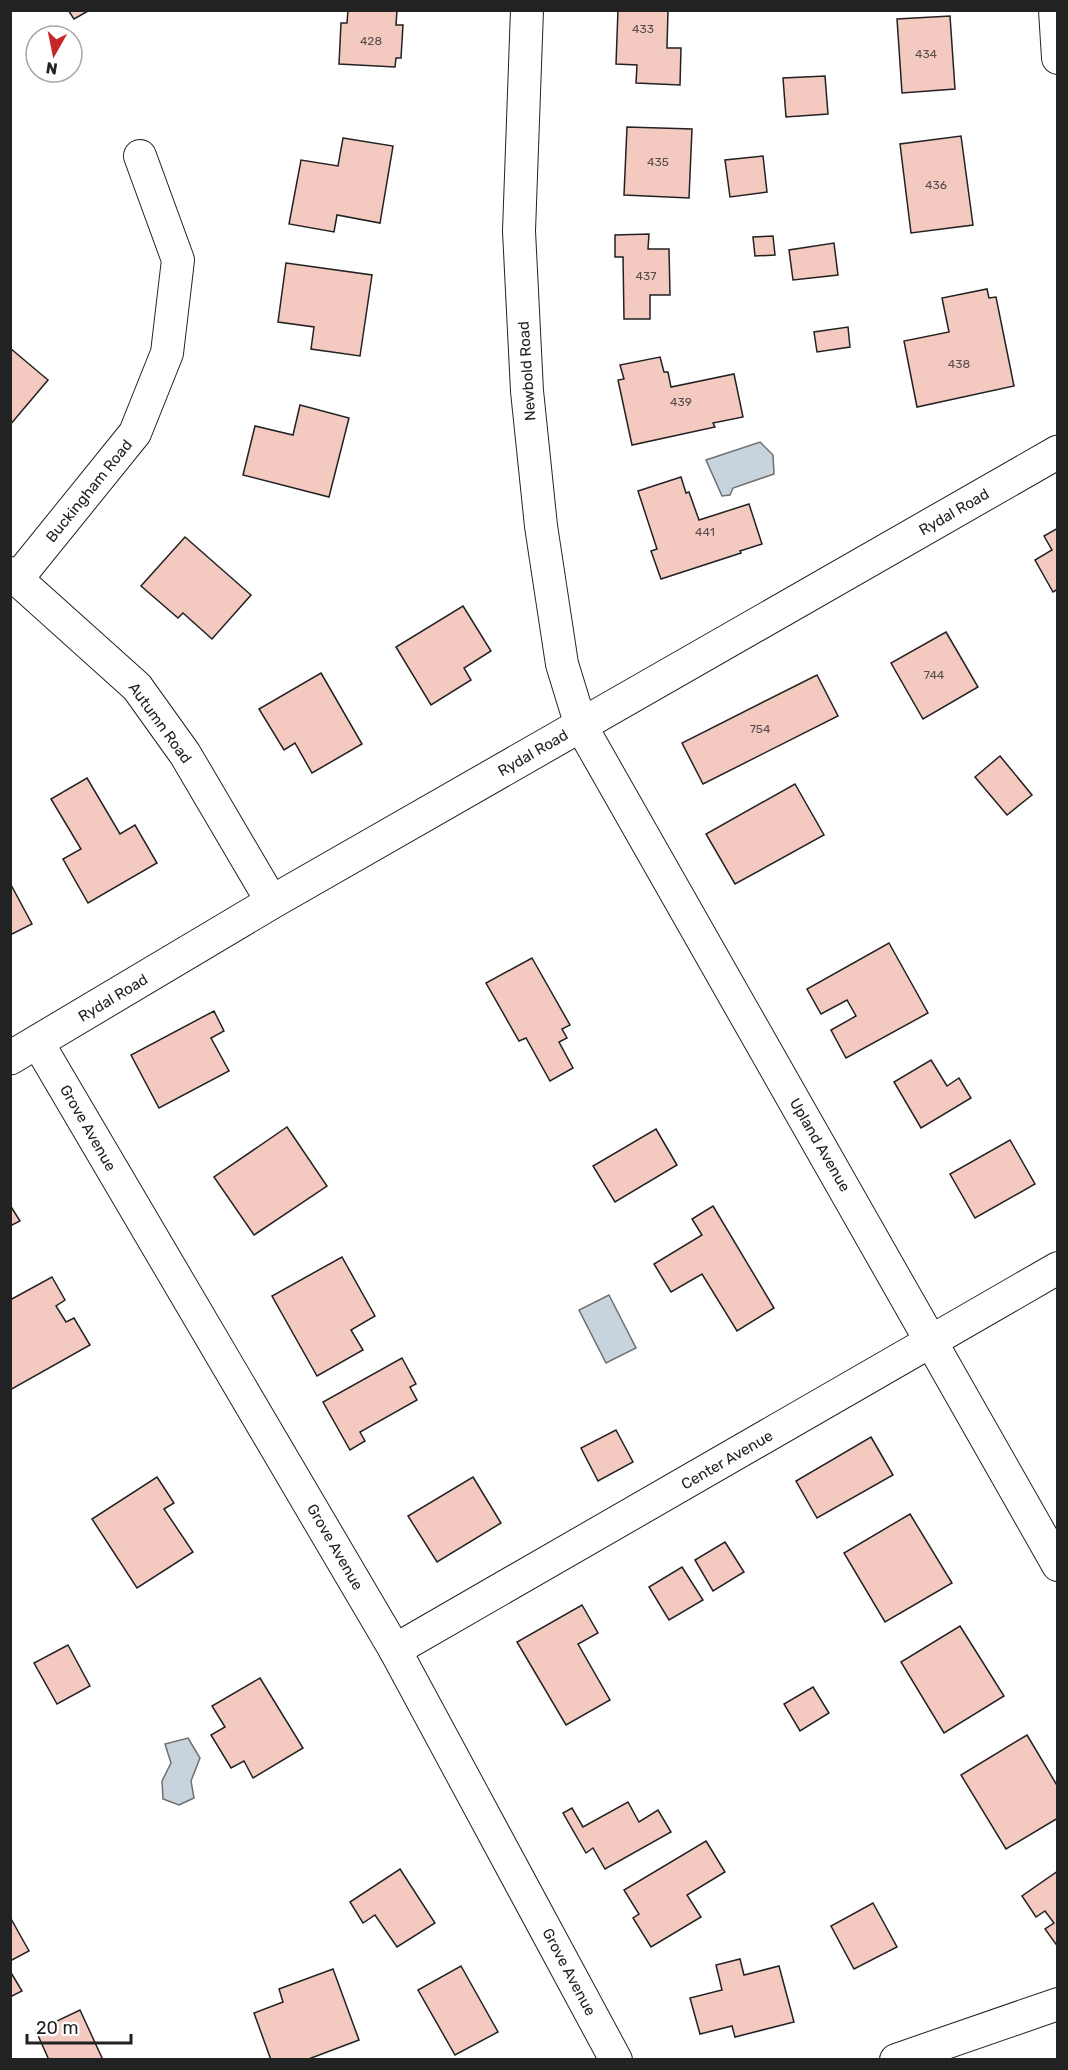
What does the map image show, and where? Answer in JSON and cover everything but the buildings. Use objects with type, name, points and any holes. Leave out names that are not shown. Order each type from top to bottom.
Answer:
[{"type":"street","name":"Newbold Road","points":[[527,10],[519,231],[527,391],[541,526],[562,664],[581,726]]},
{"type":"street","points":[[1055,10],[1058,58]]},
{"type":"street","name":"Buckingham Road","points":[[14,576],[135,433],[167,353],[178,260],[140,156]]},
{"type":"street","name":"Rydal Road","points":[[24,1050],[272,902],[1058,452]]},
{"type":"street","name":"Autumn Road","points":[[14,576],[137,687],[185,754],[272,902]]},
{"type":"street","name":"Upland Avenue","points":[[581,726],[1058,1565]]},
{"type":"street","name":"Grove Avenue","points":[[24,1050],[395,1650],[616,2060]]},
{"type":"street","name":"Center Avenue","points":[[395,1650],[1058,1268]]},
{"type":"street","points":[[896,2060],[1058,2004]]},
{"type":"shaded area","points":[[760,442],[773,455],[774,474],[733,488],[730,495],[722,496],[706,460]]},
{"type":"shaded area","points":[[609,1295],[636,1348],[606,1363],[579,1310]]},
{"type":"shaded area","points":[[188,1738],[200,1758],[191,1781],[194,1798],[179,1805],[163,1799],[162,1781],[171,1763],[165,1744]]}]
